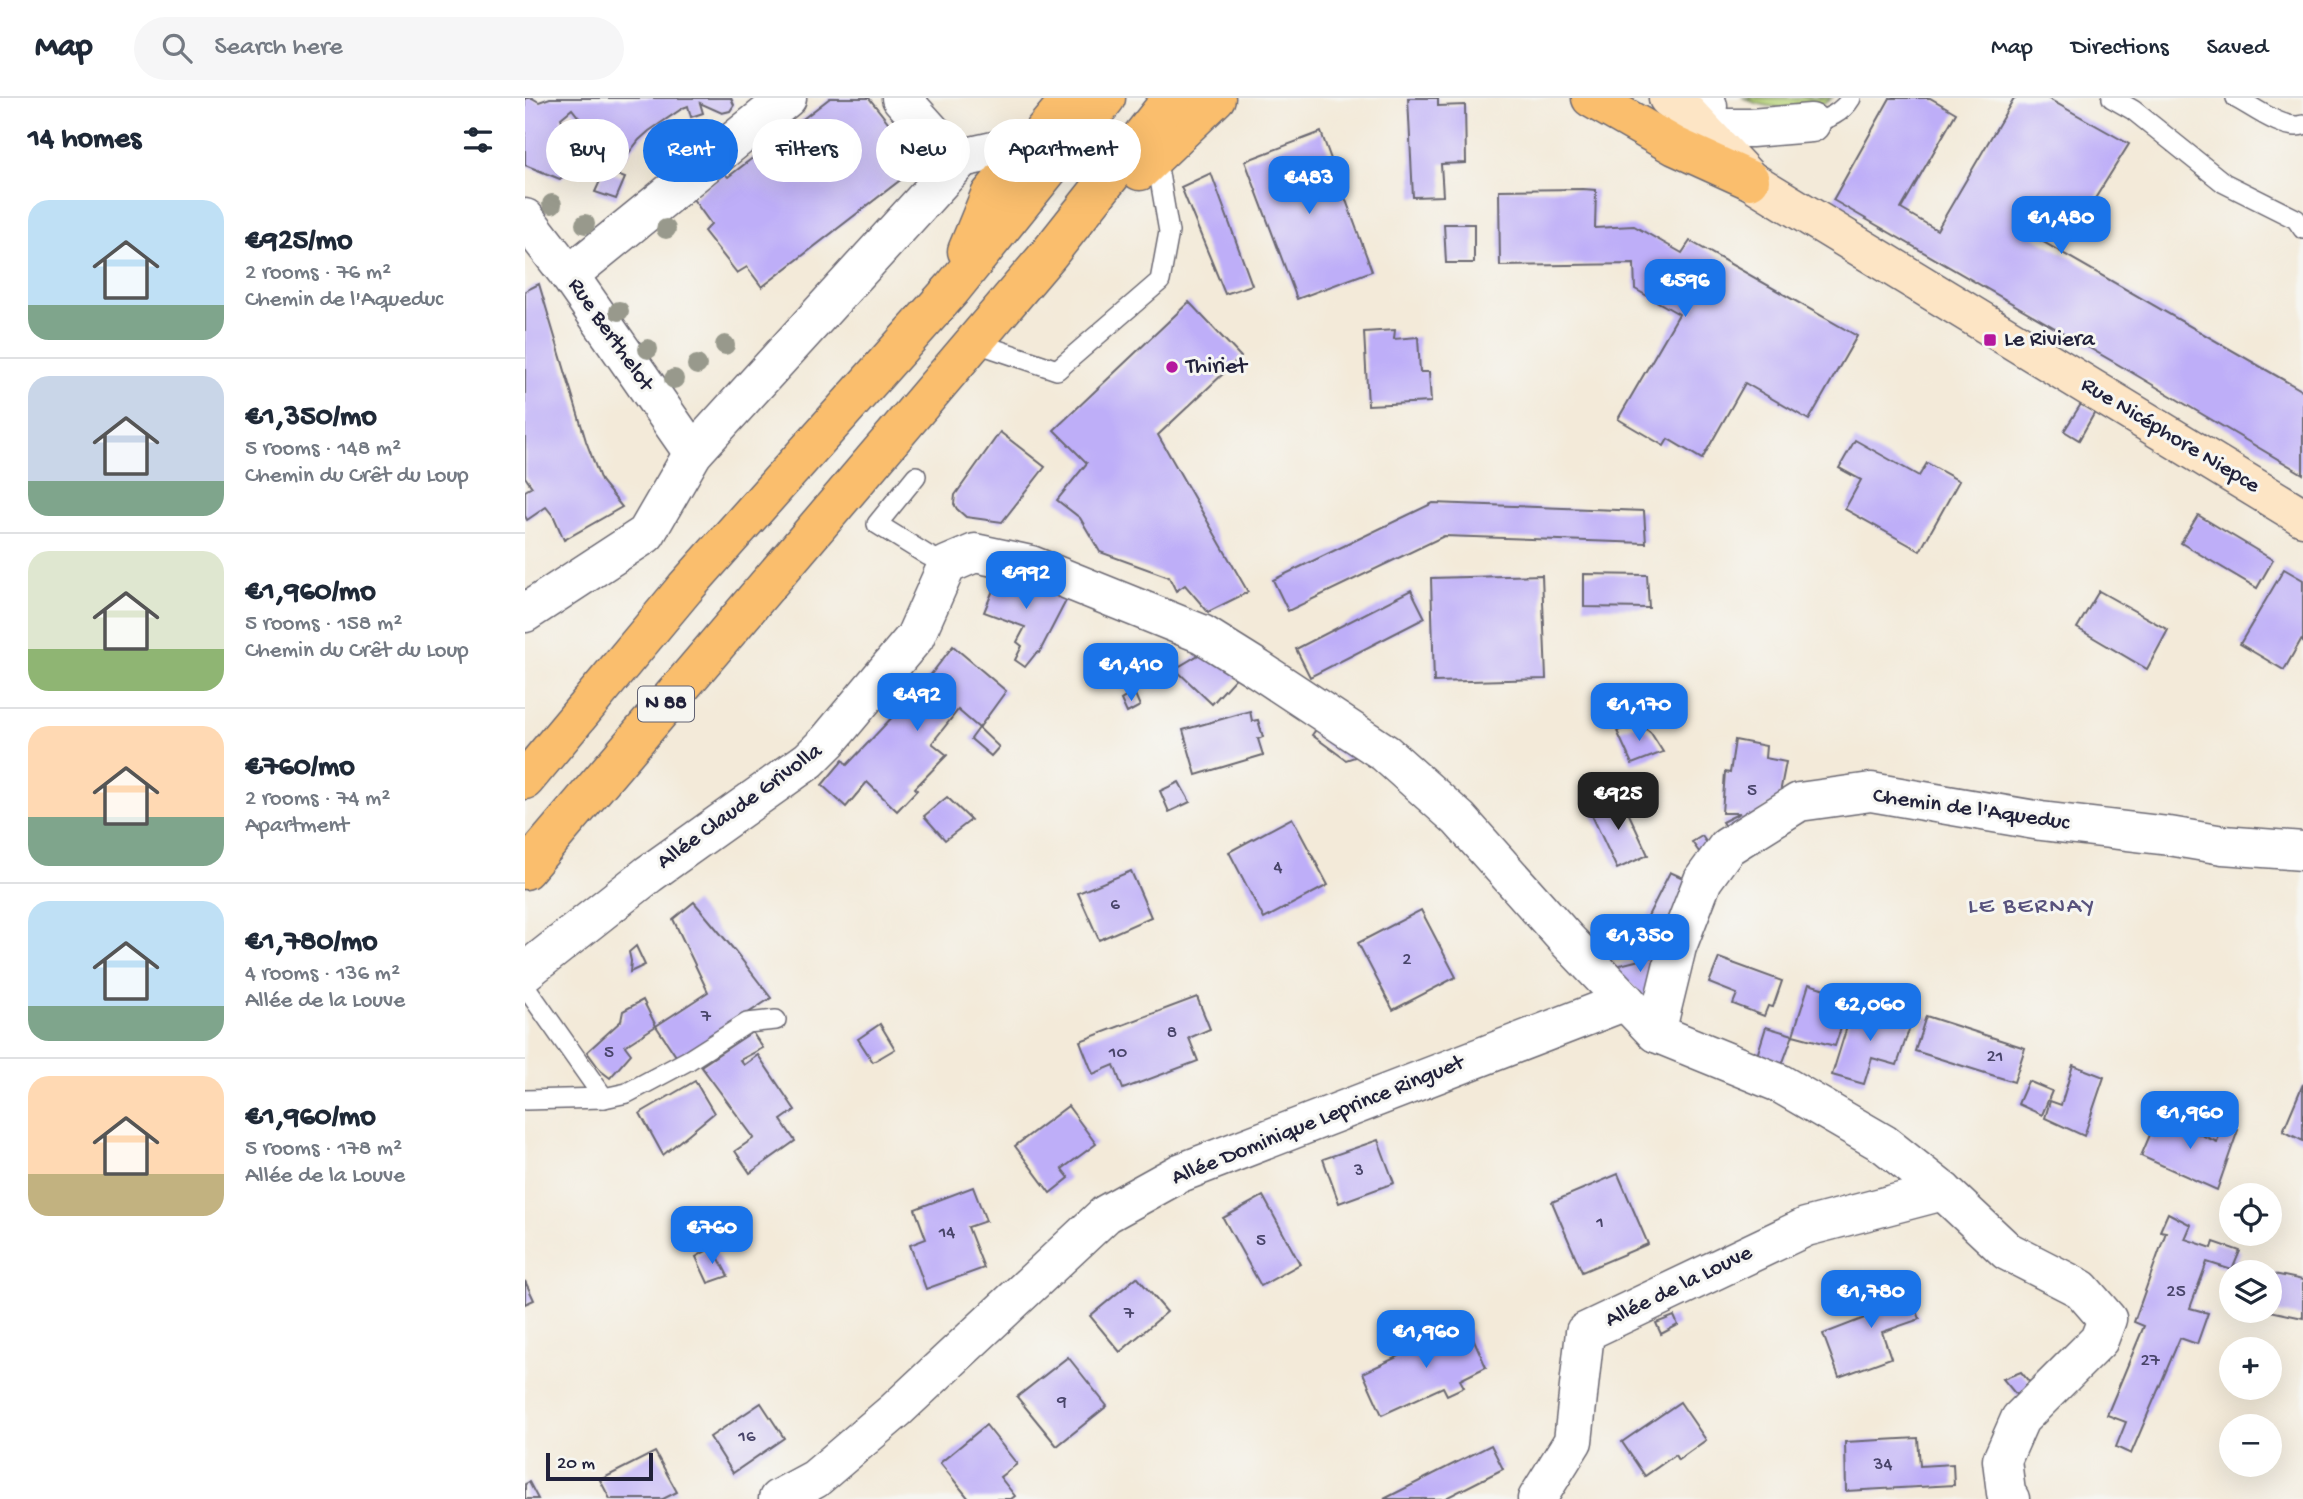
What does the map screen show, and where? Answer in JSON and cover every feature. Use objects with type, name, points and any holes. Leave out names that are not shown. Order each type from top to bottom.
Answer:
[{"type":"highway","points":[[1053,119],[1071,98]]},
{"type":"highway","name":"N 88","points":[[525,780],[685,588],[952,289],[1106,98]]},
{"type":"highway","name":"N 88","points":[[525,870],[1048,256],[1172,98]]},
{"type":"highway","points":[[1048,256],[1216,98]]},
{"type":"highway","points":[[1591,98],[1675,146],[1750,180]]},
{"type":"highway","points":[[952,289],[990,195],[1001,182]]},
{"type":"street","points":[[569,275],[787,98]]},
{"type":"street","points":[[901,98],[920,119]]},
{"type":"street","points":[[1668,98],[1687,113],[1750,180]]},
{"type":"street","points":[[1708,107],[1750,180]]},
{"type":"street","points":[[1708,107],[1751,128],[1811,124]]},
{"type":"street","name":"Rue Nicéphore Niepce","points":[[1750,180],[2303,517]]},
{"type":"street","points":[[525,612],[646,534],[692,453],[940,182]]},
{"type":"street","name":"Rue Berthelot","points":[[525,218],[569,275],[692,453]]},
{"type":"street","points":[[961,559],[1031,565],[1202,634],[1385,753],[1458,819],[1656,1033],[1779,1083],[1884,1144],[1943,1191],[2007,1251],[2081,1289],[2107,1319],[2099,1340],[2020,1419],[2002,1460],[2006,1493],[2010,1499]]},
{"type":"street","name":"Allée Claude Grivolla","points":[[525,972],[649,874],[809,760],[915,637],[961,559]]},
{"type":"street","name":"Chemin de l'Aqueduc","points":[[1656,1033],[1677,947],[1703,880],[1727,847],[1799,802],[1871,792],[2041,821],[2223,845],[2303,851]]},
{"type":"street","name":"Allée Dominique Leprince Ringuet","points":[[778,1499],[815,1479],[896,1410],[1106,1214],[1180,1172],[1626,1001]]},
{"type":"street","name":"Allée de la Louve","points":[[1537,1499],[1573,1441],[1585,1332],[1806,1227],[1943,1191]]},
{"type":"lane","points":[[1811,124],[1825,120],[1844,109],[1851,98]]},
{"type":"lane","points":[[2112,98],[2133,110],[2224,183],[2301,221]]},
{"type":"lane","points":[[2236,98],[2285,125],[2303,125]]},
{"type":"lane","points":[[974,342],[1056,370],[1160,281],[1169,232],[1156,156]]},
{"type":"lane","points":[[916,476],[877,524],[927,555],[961,559]]},
{"type":"lane","points":[[525,986],[604,1098]]},
{"type":"lane","points":[[525,1100],[604,1098],[627,1093],[689,1060],[747,1023],[776,1020]]},
{"type":"green space","points":[[1744,98],[1832,98],[1818,107],[1805,110],[1767,106]]},
{"type":"building","points":[[525,98],[539,102],[550,98],[731,98],[734,105],[730,111],[722,113],[700,103],[703,113],[691,117],[688,106],[667,119],[643,119],[643,136],[629,153],[629,119],[580,119],[572,109],[561,119],[546,119],[546,173],[525,165]]},
{"type":"building","points":[[830,98],[869,98],[886,119],[876,119],[876,182],[898,182],[762,287],[747,267],[737,273],[704,231],[711,224],[693,199],[713,182],[738,182],[738,169],[752,158],[752,182],[862,182],[862,119],[803,119]]},
{"type":"building","points":[[1408,98],[1438,98],[1438,106],[1465,105],[1466,163],[1441,164],[1443,196],[1413,197]]},
{"type":"building","points":[[1890,98],[1930,98],[1956,113],[1901,209],[1937,230],[2014,98],[2047,98],[2129,144],[2076,229],[2033,204],[2019,228],[2303,391],[2303,474],[1833,200]]},
{"type":"building","points":[[1321,132],[1372,271],[1297,299],[1245,161]]},
{"type":"building","points":[[1211,173],[1252,285],[1225,294],[1181,187]]},
{"type":"building","points":[[600,182],[623,182],[616,199],[595,192]]},
{"type":"building","points":[[1499,190],[1596,190],[1595,228],[1634,226],[1682,253],[1690,241],[1857,336],[1809,420],[1745,383],[1702,459],[1668,439],[1664,446],[1618,419],[1679,314],[1635,289],[1634,264],[1500,266]]},
{"type":"building","points":[[1444,224],[1474,224],[1474,263],[1446,263]]},
{"type":"building","points":[[539,284],[586,441],[601,481],[622,507],[564,540],[554,517],[546,507],[527,520],[525,516],[525,491],[532,487],[525,477],[525,291]]},
{"type":"building","points":[[1189,302],[1241,357],[1158,435],[1248,592],[1208,612],[1185,585],[1176,591],[1169,577],[1100,552],[1080,518],[1057,500],[1087,463],[1054,430]]},
{"type":"building","points":[[1395,330],[1394,339],[1418,337],[1420,372],[1429,372],[1431,402],[1368,405],[1364,332]]},
{"type":"building","points":[[2081,404],[2095,412],[2079,440],[2064,431]]},
{"type":"building","points":[[1000,432],[1045,467],[1002,522],[966,517],[954,504],[955,495]]},
{"type":"building","points":[[1855,440],[1919,476],[1927,463],[1959,481],[1920,551],[1845,509],[1861,480],[1839,468]]},
{"type":"building","points":[[1433,503],[1644,511],[1646,543],[1444,536],[1288,611],[1273,580]]},
{"type":"building","points":[[2198,515],[2273,560],[2257,588],[2181,543]]},
{"type":"building","points":[[2284,569],[2303,580],[2303,642],[2301,640],[2284,670],[2240,644]]},
{"type":"building","points":[[1001,571],[1068,597],[1039,653],[1037,652],[1025,667],[1015,660],[1022,646],[1017,642],[1025,627],[984,612]]},
{"type":"building","points":[[1584,574],[1647,575],[1649,608],[1584,607]]},
{"type":"building","points":[[1542,575],[1546,679],[1434,682],[1431,578]]},
{"type":"building","points":[[1411,590],[1425,618],[1310,677],[1296,649]]},
{"type":"building","points":[[2099,591],[2168,630],[2147,669],[2077,628]]},
{"type":"building","points":[[953,646],[1006,691],[979,728],[958,710],[932,743],[947,755],[897,811],[867,782],[846,807],[822,785],[843,760],[847,765],[868,743],[925,682]]},
{"type":"building","points":[[1207,650],[1241,672],[1212,704],[1175,669]]},
{"type":"building","points":[[1134,692],[1140,706],[1127,713],[1121,700]]},
{"type":"building","points":[[1250,711],[1252,721],[1258,720],[1263,737],[1258,739],[1263,755],[1196,775],[1183,730]]},
{"type":"building","points":[[1639,723],[1651,733],[1663,752],[1632,764],[1617,731]]},
{"type":"building","points":[[1318,727],[1358,756],[1346,760],[1312,735]]},
{"type":"building","points":[[979,728],[999,747],[991,756],[971,739]]},
{"type":"building","points":[[1735,740],[1766,746],[1765,758],[1786,762],[1779,798],[1730,834],[1722,822],[1740,813],[1722,813],[1725,772],[1730,773]]},
{"type":"building","points":[[1179,782],[1190,802],[1169,812],[1160,791]]},
{"type":"building","points":[[1620,795],[1648,855],[1617,869],[1589,809]]},
{"type":"building","points":[[947,797],[971,820],[945,840],[924,816]]},
{"type":"building","points":[[1292,818],[1328,885],[1264,919],[1229,852]]},
{"type":"building","points":[[1702,836],[1714,853],[1707,863],[1692,842]]},
{"type":"building","points":[[1131,871],[1151,917],[1099,940],[1078,893]]},
{"type":"building","points":[[1670,872],[1692,882],[1664,940],[1641,930]]},
{"type":"building","points":[[694,902],[771,998],[678,1059],[656,1026],[708,992],[673,919]]},
{"type":"building","points":[[1421,910],[1456,977],[1393,1010],[1358,943]]},
{"type":"building","points":[[636,946],[645,965],[630,972],[629,952]]},
{"type":"building","points":[[1659,955],[1650,1001],[1612,967]]},
{"type":"building","points":[[1719,958],[1782,981],[1773,1007],[1768,1006],[1764,1016],[1733,1004],[1737,994],[1709,983]]},
{"type":"building","points":[[1809,984],[1825,989],[1824,994],[1850,1001],[1835,1046],[1793,1035]]},
{"type":"building","points":[[1197,997],[1210,1029],[1189,1038],[1198,1061],[1123,1089],[1114,1065],[1093,1074],[1080,1041]]},
{"type":"building","points":[[643,1000],[656,1026],[625,1046],[631,1054],[610,1078],[601,1071],[587,1052],[621,1021],[623,1011]]},
{"type":"building","points":[[1859,1006],[1912,1021],[1897,1065],[1872,1058],[1864,1084],[1832,1075],[1850,1017],[1855,1019]]},
{"type":"building","points":[[1926,1016],[2025,1048],[2014,1082],[1915,1051]]},
{"type":"building","points":[[880,1024],[895,1049],[873,1062],[858,1039]]},
{"type":"building","points":[[1766,1027],[1793,1035],[1779,1073],[1756,1059]]},
{"type":"building","points":[[752,1032],[763,1048],[740,1060],[744,1065],[758,1055],[795,1110],[781,1120],[795,1141],[750,1173],[735,1151],[754,1138],[701,1066]]},
{"type":"building","points":[[2073,1065],[2104,1077],[2084,1136],[2045,1118],[2050,1101],[2061,1105]]},
{"type":"building","points":[[695,1081],[714,1113],[663,1155],[640,1113]]},
{"type":"building","points":[[2028,1081],[2052,1091],[2042,1115],[2018,1104]]},
{"type":"building","points":[[2303,1084],[2303,1141],[2283,1131]]},
{"type":"building","points":[[1068,1106],[1096,1144],[1062,1169],[1069,1178],[1050,1193],[1015,1146]]},
{"type":"building","points":[[2158,1116],[2217,1142],[2222,1125],[2238,1130],[2217,1190],[2141,1156]]},
{"type":"building","points":[[1378,1140],[1394,1183],[1339,1203],[1323,1159]]},
{"type":"building","points":[[1618,1174],[1648,1244],[1582,1272],[1552,1202]]},
{"type":"building","points":[[973,1187],[986,1221],[968,1227],[984,1268],[926,1289],[910,1245],[926,1239],[915,1209]]},
{"type":"building","points":[[1263,1196],[1300,1264],[1261,1286],[1223,1218]]},
{"type":"building","points":[[2168,1213],[2191,1225],[2185,1239],[2212,1248],[2214,1242],[2219,1246],[2240,1251],[2236,1260],[2219,1260],[2219,1266],[2207,1262],[2190,1308],[2208,1313],[2197,1344],[2180,1338],[2131,1454],[2116,1447],[2126,1422],[2107,1415],[2144,1326],[2134,1322],[2166,1232],[2160,1231]]},
{"type":"building","points":[[713,1247],[728,1276],[708,1283],[696,1257]]},
{"type":"building","points":[[2282,1276],[2303,1280],[2303,1318],[2282,1314]]},
{"type":"building","points":[[1137,1277],[1167,1312],[1120,1352],[1090,1316]]},
{"type":"building","points":[[1905,1280],[1920,1319],[1882,1332],[1891,1358],[1839,1377],[1823,1334],[1875,1314],[1867,1294]]},
{"type":"building","points":[[525,1281],[534,1300],[525,1304]]},
{"type":"building","points":[[1674,1316],[1678,1325],[1661,1334],[1656,1323]]},
{"type":"building","points":[[1467,1324],[1486,1367],[1460,1380],[1464,1387],[1447,1395],[1443,1387],[1382,1415],[1363,1373]]},
{"type":"building","points":[[1068,1357],[1107,1406],[1057,1446],[1017,1397]]},
{"type":"building","points":[[2021,1372],[2031,1384],[2018,1397],[2003,1379]]},
{"type":"building","points":[[1680,1402],[1706,1440],[1678,1460],[1675,1455],[1645,1476],[1622,1442]]},
{"type":"building","points":[[761,1403],[784,1438],[733,1473],[710,1437]]},
{"type":"building","points":[[986,1425],[1017,1464],[1000,1477],[1015,1496],[1011,1499],[969,1499],[940,1463]]},
{"type":"building","points":[[1918,1438],[1920,1466],[1953,1464],[1954,1485],[1846,1491],[1845,1442]]},
{"type":"building","points":[[1491,1445],[1503,1469],[1444,1499],[1384,1499]]},
{"type":"building","points":[[655,1452],[677,1492],[663,1499],[610,1499],[600,1480]]},
{"type":"building","points":[[529,1482],[538,1499],[525,1499],[525,1484]]},
{"type":"place","name":"Le Riviera","points":[[1990,340]]},
{"type":"place","name":"Thiriet","points":[[1172,367]]},
{"type":"district","name":"LE BERNAY","points":[[2032,907]]}]
